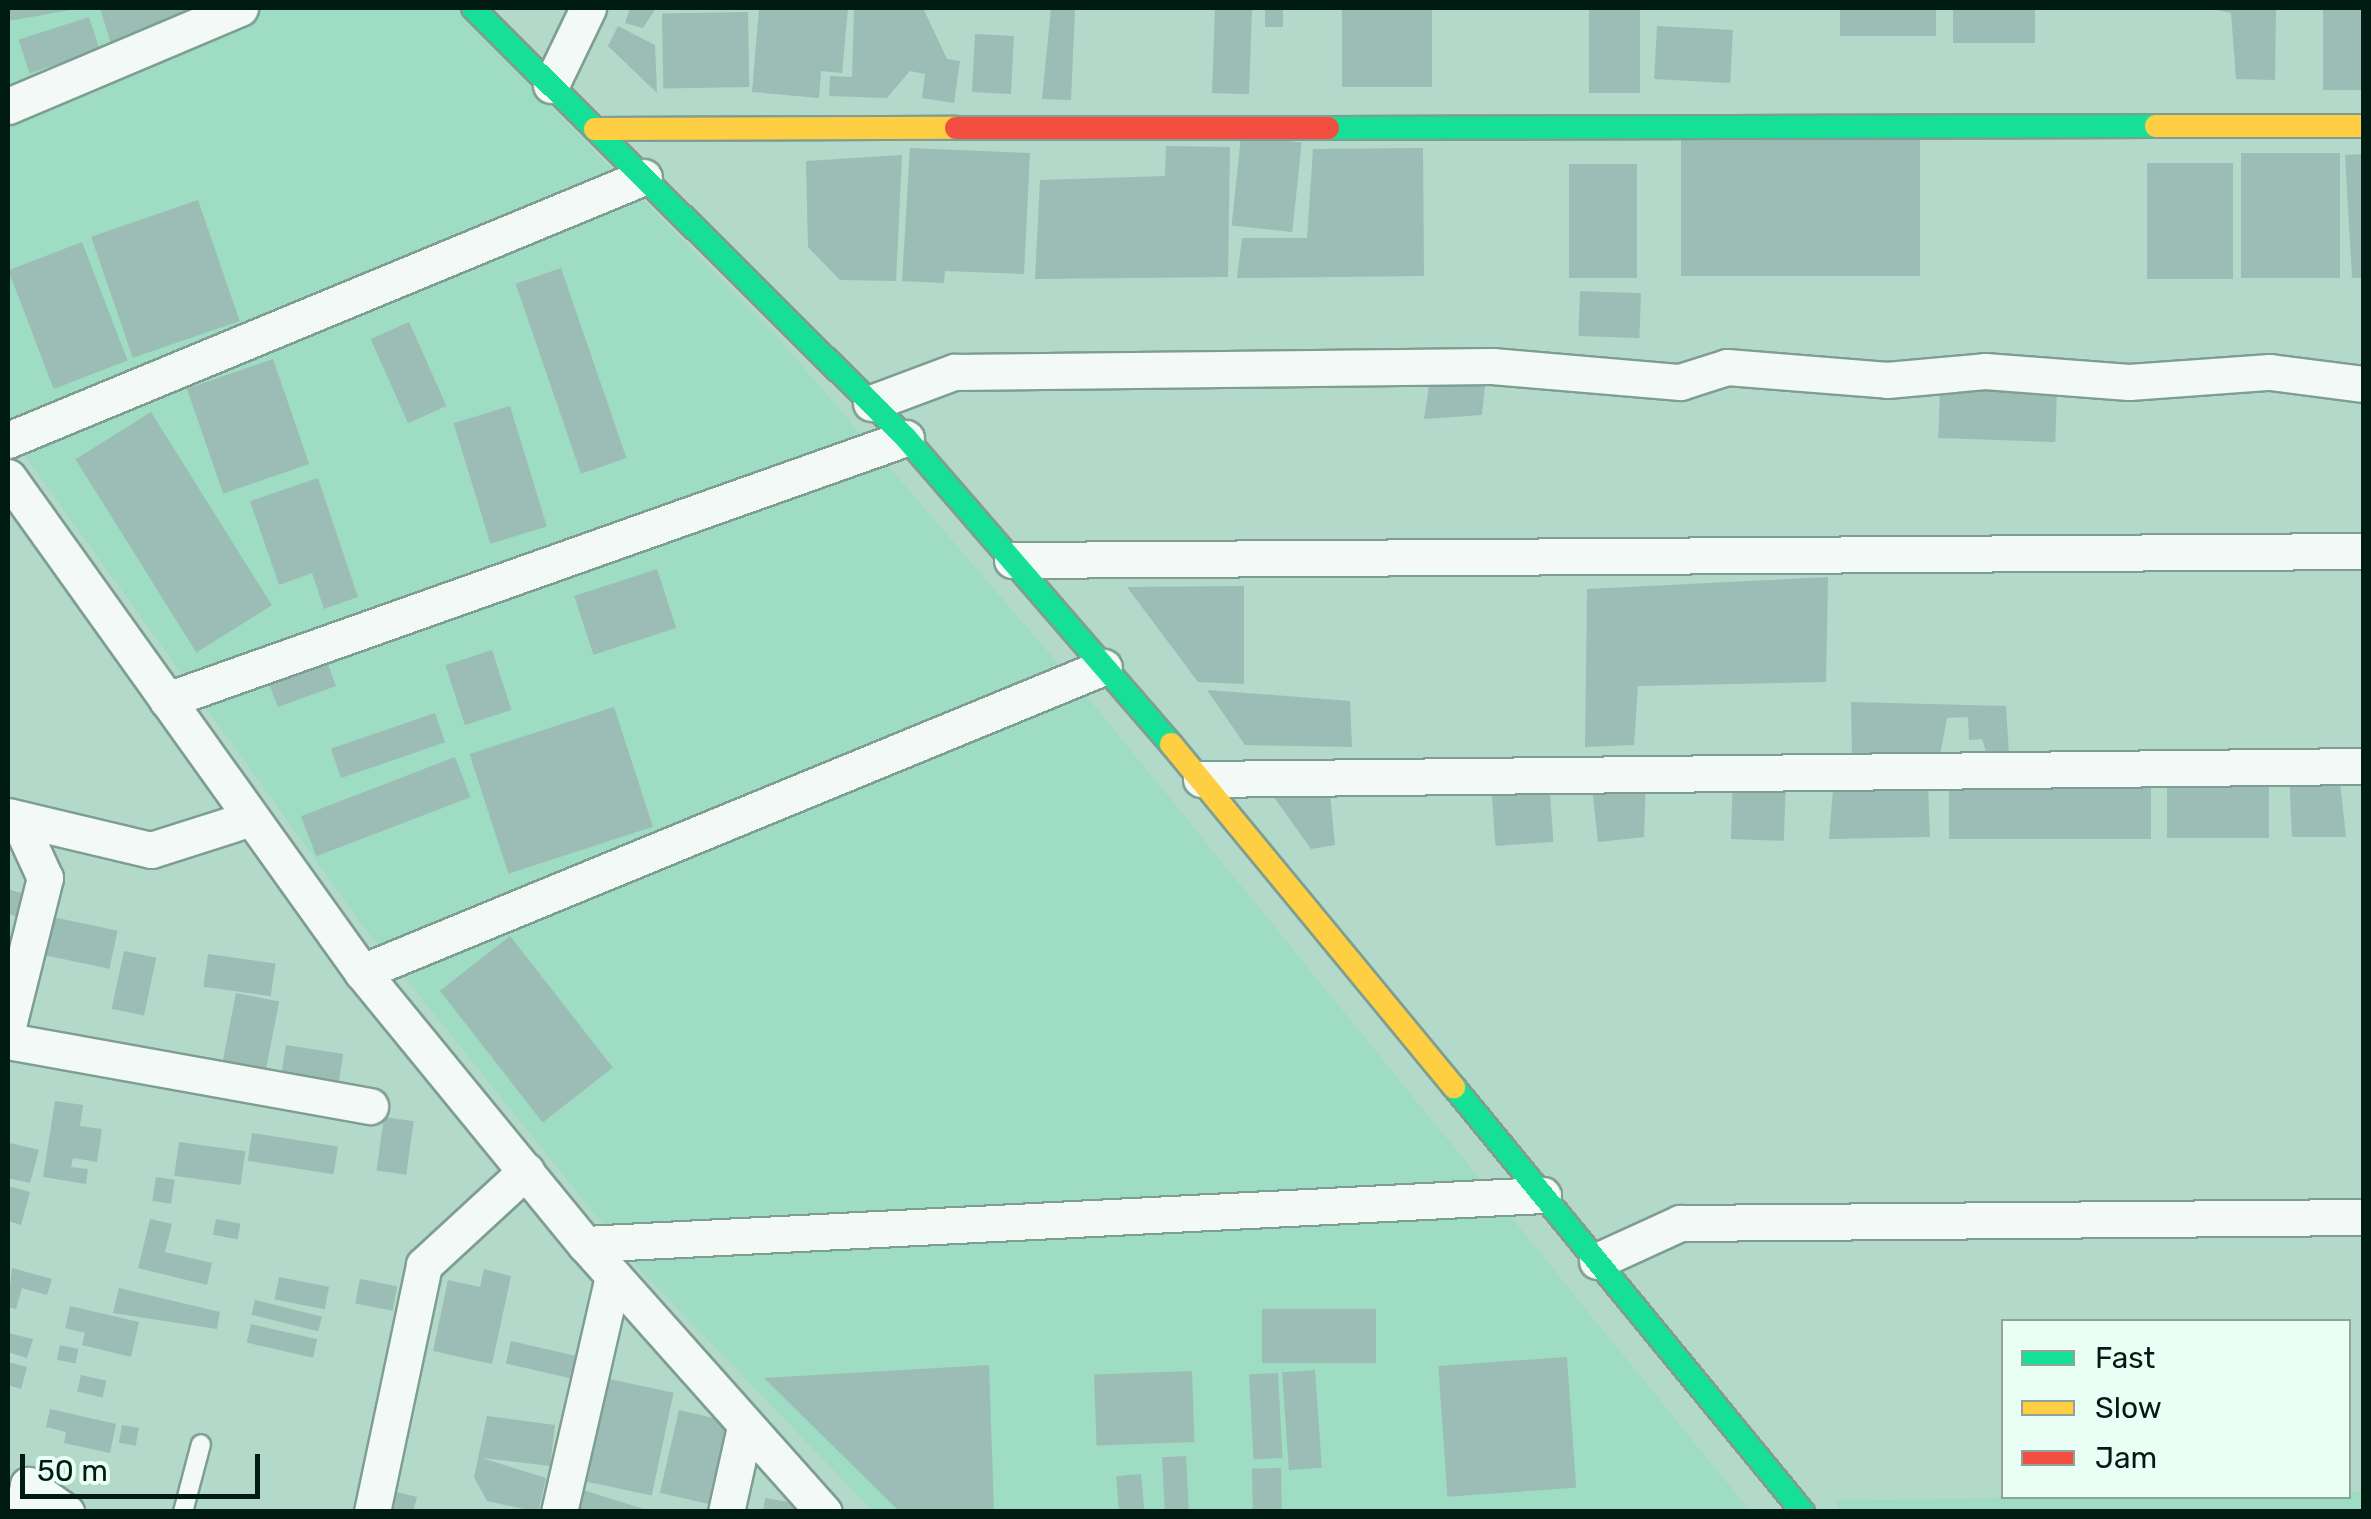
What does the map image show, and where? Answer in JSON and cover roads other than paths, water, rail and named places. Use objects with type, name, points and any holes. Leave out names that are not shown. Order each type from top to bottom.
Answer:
[{"type":"main road","points":[[473,8],[906,438],[1201,779],[1803,1512]]},
{"type":"main road","points":[[595,129],[2364,126]]},
{"type":"street","points":[[8,106],[240,8]]},
{"type":"street","points":[[551,85],[588,8]]},
{"type":"street","points":[[8,440],[644,177]]},
{"type":"street","points":[[871,403],[954,372],[1492,366],[1680,382],[1727,367],[1888,380],[1985,371],[2129,382],[2270,372],[2364,384]]},
{"type":"street","points":[[167,700],[906,438]]},
{"type":"street","points":[[8,477],[362,972],[584,1244],[824,1512]]},
{"type":"street","points":[[1012,560],[2364,551]]},
{"type":"street","points":[[362,972],[1104,666]]},
{"type":"street","points":[[1201,779],[1913,764],[2364,766]]},
{"type":"street","points":[[13,817],[151,850],[251,818]]},
{"type":"street","points":[[8,1026],[45,878],[13,817]]},
{"type":"street","points":[[8,1042],[370,1106]]},
{"type":"street","points":[[372,1512],[424,1265],[526,1172]]},
{"type":"street","points":[[584,1244],[1543,1195]]},
{"type":"street","points":[[1597,1261],[1680,1223],[2364,1217]]},
{"type":"street","points":[[559,1512],[613,1276]]},
{"type":"street","points":[[726,1512],[745,1426]]},
{"type":"street","points":[[22,1512],[28,1485],[66,1512]]},
{"type":"lane","points":[[182,1512],[201,1444]]}]
